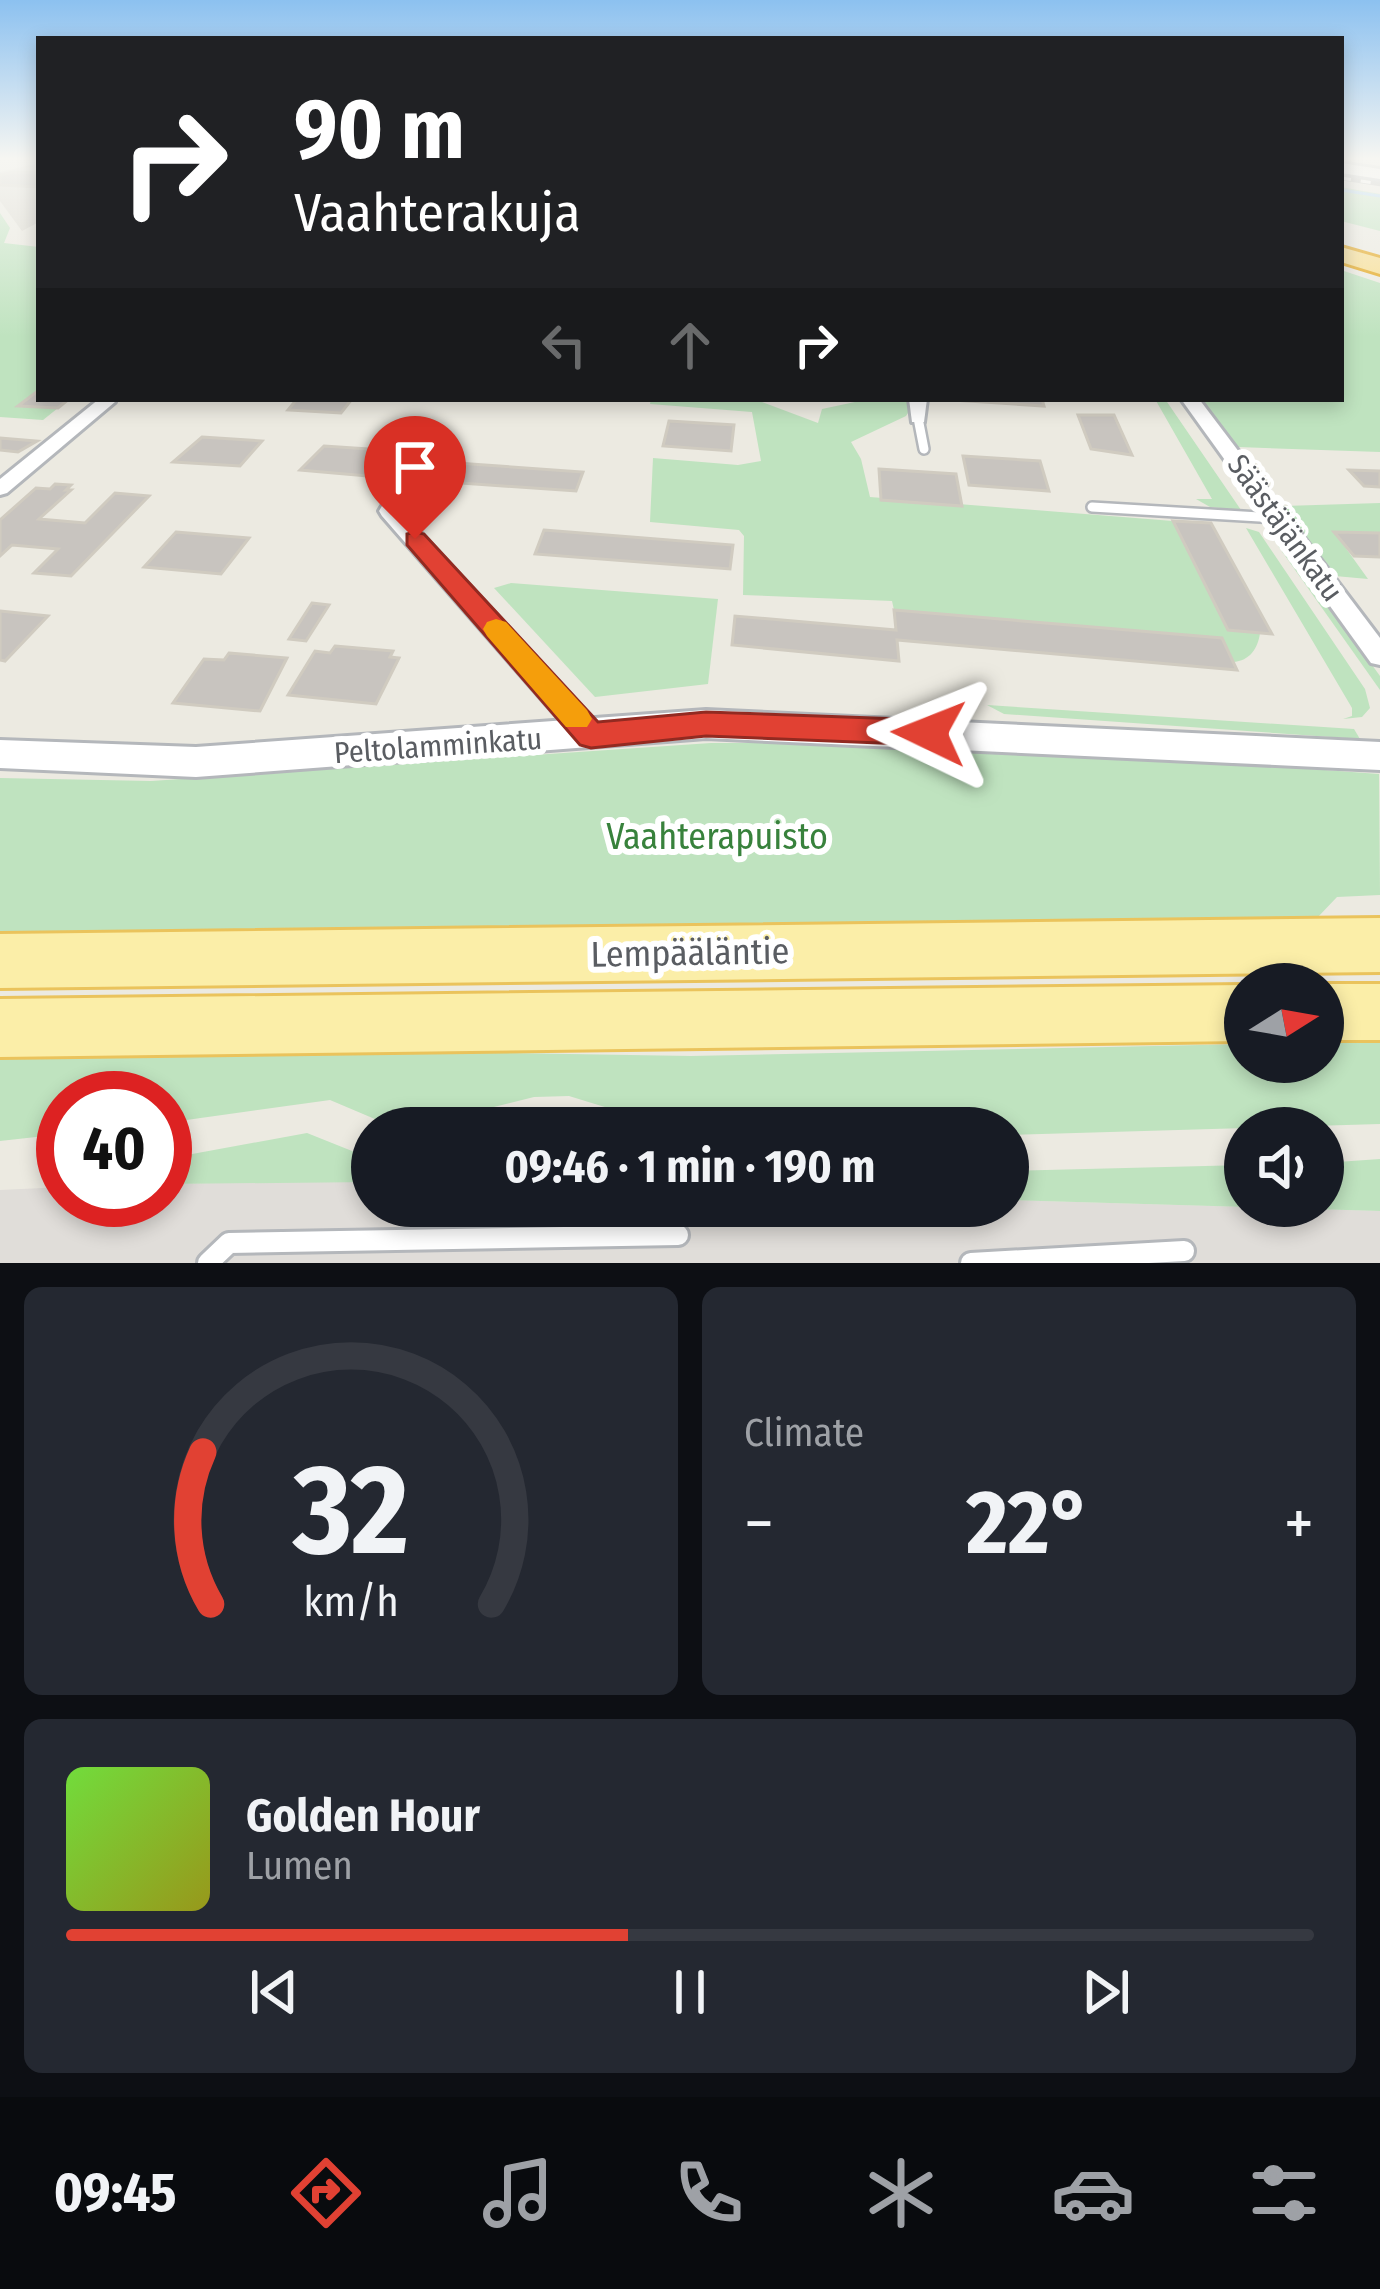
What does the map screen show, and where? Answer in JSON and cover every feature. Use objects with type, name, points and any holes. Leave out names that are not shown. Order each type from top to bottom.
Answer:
[{"type":"highway","points":[[1344,236],[1380,246]]},
{"type":"highway","points":[[1344,251],[1380,257]]},
{"type":"highway","points":[[1344,251],[1380,266]]},
{"type":"main road","name":"Lempääläntie","points":[[0,962],[1380,945]]},
{"type":"main road","points":[[1344,1012],[1380,1012]]},
{"type":"main road","points":[[0,1028],[1224,1013]]},
{"type":"street","points":[[0,489],[106,402]]},
{"type":"street","name":"Säästäjänkatu","points":[[1192,402],[1380,656]]},
{"type":"street","points":[[389,511],[591,736]]},
{"type":"street","name":"Peltolamminkatu","points":[[0,754],[196,762],[706,724],[1380,756]]},
{"type":"lane","points":[[918,408],[924,449]]},
{"type":"lane","points":[[1092,507],[1278,518]]},
{"type":"lane","points":[[208,1263],[230,1243],[679,1235]]},
{"type":"lane","points":[[971,1263],[1184,1251]]},
{"type":"shaded area","points":[[13,219],[36,219],[36,224],[22,231]]},
{"type":"shaded area","points":[[351,1182],[351,1227],[1029,1227],[1029,1201],[1224,1206],[1224,1227],[1344,1227],[1344,1210],[1380,1211],[1380,1263],[0,1263],[0,1190],[36,1188],[36,1227],[192,1227],[192,1183]]},
{"type":"green space","points":[[0,219],[4,219],[10,228],[4,243],[36,247],[36,393],[21,406],[58,408],[43,420],[0,417]]},
{"type":"green space","points":[[1344,219],[1380,219],[1380,231],[1344,222]]},
{"type":"green space","points":[[1344,271],[1380,283],[1380,452],[1238,447],[1204,402],[1344,402]]},
{"type":"green space","points":[[762,402],[818,423],[822,409],[855,402],[912,402],[906,416],[851,442],[861,459],[870,497],[1173,521],[1228,630],[1260,633],[1257,644],[1248,656],[1233,662],[1222,638],[894,610],[892,601],[743,595],[744,536],[739,530],[650,522],[653,458],[738,465],[761,461],[752,412],[650,404]]},
{"type":"green space","points":[[1157,402],[1167,402],[1241,510],[1210,507],[1196,499],[1212,499]]},
{"type":"green space","points":[[1380,503],[1380,533],[1335,533],[1368,579],[1335,576],[1284,506]]},
{"type":"green space","points":[[1264,526],[1282,540],[1380,676],[1380,690]]},
{"type":"green space","points":[[1246,528],[1259,532],[1365,689],[1370,708],[1362,717],[1343,719],[1352,716],[1352,708]]},
{"type":"green space","points":[[511,583],[718,599],[708,684],[595,697],[494,588]]},
{"type":"green space","points":[[987,705],[1354,729],[1360,739],[1004,714]]},
{"type":"green space","name":"Vaahterapuisto","points":[[711,743],[956,743],[1379,774],[1380,895],[1337,897],[1317,918],[1260,929],[0,943],[0,778],[151,781]]},
{"type":"green space","points":[[1380,1039],[1380,1124],[1344,1125],[1344,1107],[1224,1107],[1224,1129],[1029,1134],[1029,1107],[605,1107],[569,1096],[534,1097],[494,1107],[351,1109],[330,1100],[192,1119],[192,1071],[36,1071],[36,1137],[0,1141],[0,1045],[691,1056],[1224,1044],[1224,1083],[1344,1083],[1344,1040]]},
{"type":"green space","points":[[307,1133],[351,1151],[351,1182],[192,1184],[192,1154]]},
{"type":"green space","points":[[1380,1159],[1380,1211],[1344,1210],[1344,1162]]},
{"type":"green space","points":[[1224,1166],[1224,1206],[1029,1201],[1029,1170]]},
{"type":"building","points":[[36,392],[36,402],[65,402],[58,408],[18,406]]},
{"type":"building","points":[[295,402],[350,402],[341,413],[288,410]]},
{"type":"building","points":[[983,402],[1043,402],[1044,406]]},
{"type":"building","points":[[1078,415],[1114,415],[1132,455],[1091,449]]},
{"type":"building","points":[[669,421],[734,425],[731,451],[663,446]]},
{"type":"building","points":[[202,437],[262,441],[240,466],[173,462]]},
{"type":"building","points":[[0,438],[37,441],[18,452],[0,450]]},
{"type":"building","points":[[324,446],[385,450],[367,476],[300,470]]},
{"type":"building","points":[[963,456],[1040,461],[1049,491],[969,485]]},
{"type":"building","points":[[414,460],[583,472],[576,491],[403,479]]},
{"type":"building","points":[[879,469],[956,474],[962,506],[881,500]]},
{"type":"building","points":[[1349,470],[1380,471],[1380,487],[1364,486]]},
{"type":"building","points":[[55,484],[71,485],[66,490],[71,490],[39,519],[85,523],[115,493],[149,496],[71,576],[34,573],[58,549],[12,545],[0,556],[0,520],[36,488],[50,489]]},
{"type":"building","points":[[1173,521],[1211,523],[1272,634],[1228,630]]},
{"type":"building","points":[[544,530],[733,545],[730,569],[535,554]]},
{"type":"building","points":[[176,532],[249,538],[221,574],[144,567]]},
{"type":"building","points":[[1334,532],[1380,533],[1380,557],[1354,556]]},
{"type":"building","points":[[312,603],[329,605],[306,641],[289,639]]},
{"type":"building","points":[[894,610],[1222,638],[1237,670],[897,640],[899,661],[732,645],[735,616],[896,630]]},
{"type":"building","points":[[0,611],[48,616],[5,661],[0,660]]},
{"type":"building","points":[[335,646],[393,651],[390,657],[399,658],[376,704],[288,695],[315,651],[330,653]]},
{"type":"building","points":[[229,653],[287,658],[260,711],[173,703],[204,659],[224,660]]},
{"type":"slow traffic","points":[[496,629],[577,719]]},
{"type":"route","points":[[415,539],[591,736],[706,724],[929,733]]}]
